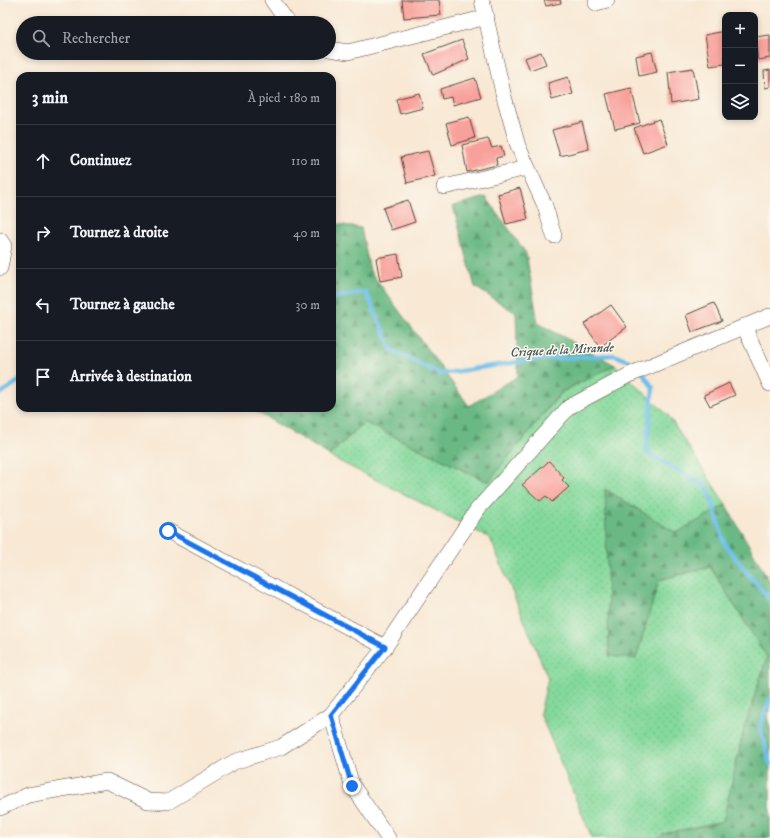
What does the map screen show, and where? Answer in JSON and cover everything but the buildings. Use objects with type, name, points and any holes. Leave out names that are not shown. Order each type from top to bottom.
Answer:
[{"type":"street","points":[[272,0],[283,16]]},
{"type":"street","points":[[482,0],[518,146],[545,206],[554,236]]},
{"type":"street","points":[[336,50],[348,52],[487,17]]},
{"type":"street","points":[[444,187],[527,168]]},
{"type":"street","points":[[0,240],[4,246],[0,268]]},
{"type":"street","points":[[0,808],[28,796],[107,781],[148,801],[168,802],[234,762],[280,747],[331,715],[385,647],[477,510],[568,407],[629,375],[770,316]]},
{"type":"street","points":[[744,326],[770,384]]},
{"type":"street","points":[[168,531],[385,647]]},
{"type":"street","points":[[331,715],[352,786],[388,838]]},
{"type":"green space","points":[[486,197],[526,253],[538,323],[615,365],[561,392],[488,482],[364,422],[329,455],[258,412],[336,412],[336,224],[361,228],[370,271],[469,406],[518,376],[516,313],[475,287],[453,206]]},
{"type":"green space","points":[[615,365],[668,415],[726,505],[676,533],[605,489],[636,658],[659,580],[711,567],[767,657],[744,729],[723,821],[663,834],[659,838],[592,838],[540,713],[548,678],[490,538],[329,456],[364,422],[488,482],[562,392]]},
{"type":"green space","points":[[605,489],[676,533],[726,505],[770,582],[770,710],[767,717],[770,728],[770,838],[659,838],[663,834],[723,821],[744,729],[767,657],[710,567],[659,580],[636,659],[609,656]]},
{"type":"waterway","name":"Crique de la Mirande","points":[[336,297],[366,292],[392,350],[440,374],[531,360],[614,355],[637,364],[653,388],[646,452],[708,488],[725,545],[770,600]]},
{"type":"waterway","name":"Crique de la Mirande","points":[[0,394],[16,383]]},
{"type":"waterway","name":"Crique de la Mirande","points":[[770,699],[760,727],[770,764]]},
{"type":"route","points":[[168,531],[385,647],[331,715],[352,786]]}]
